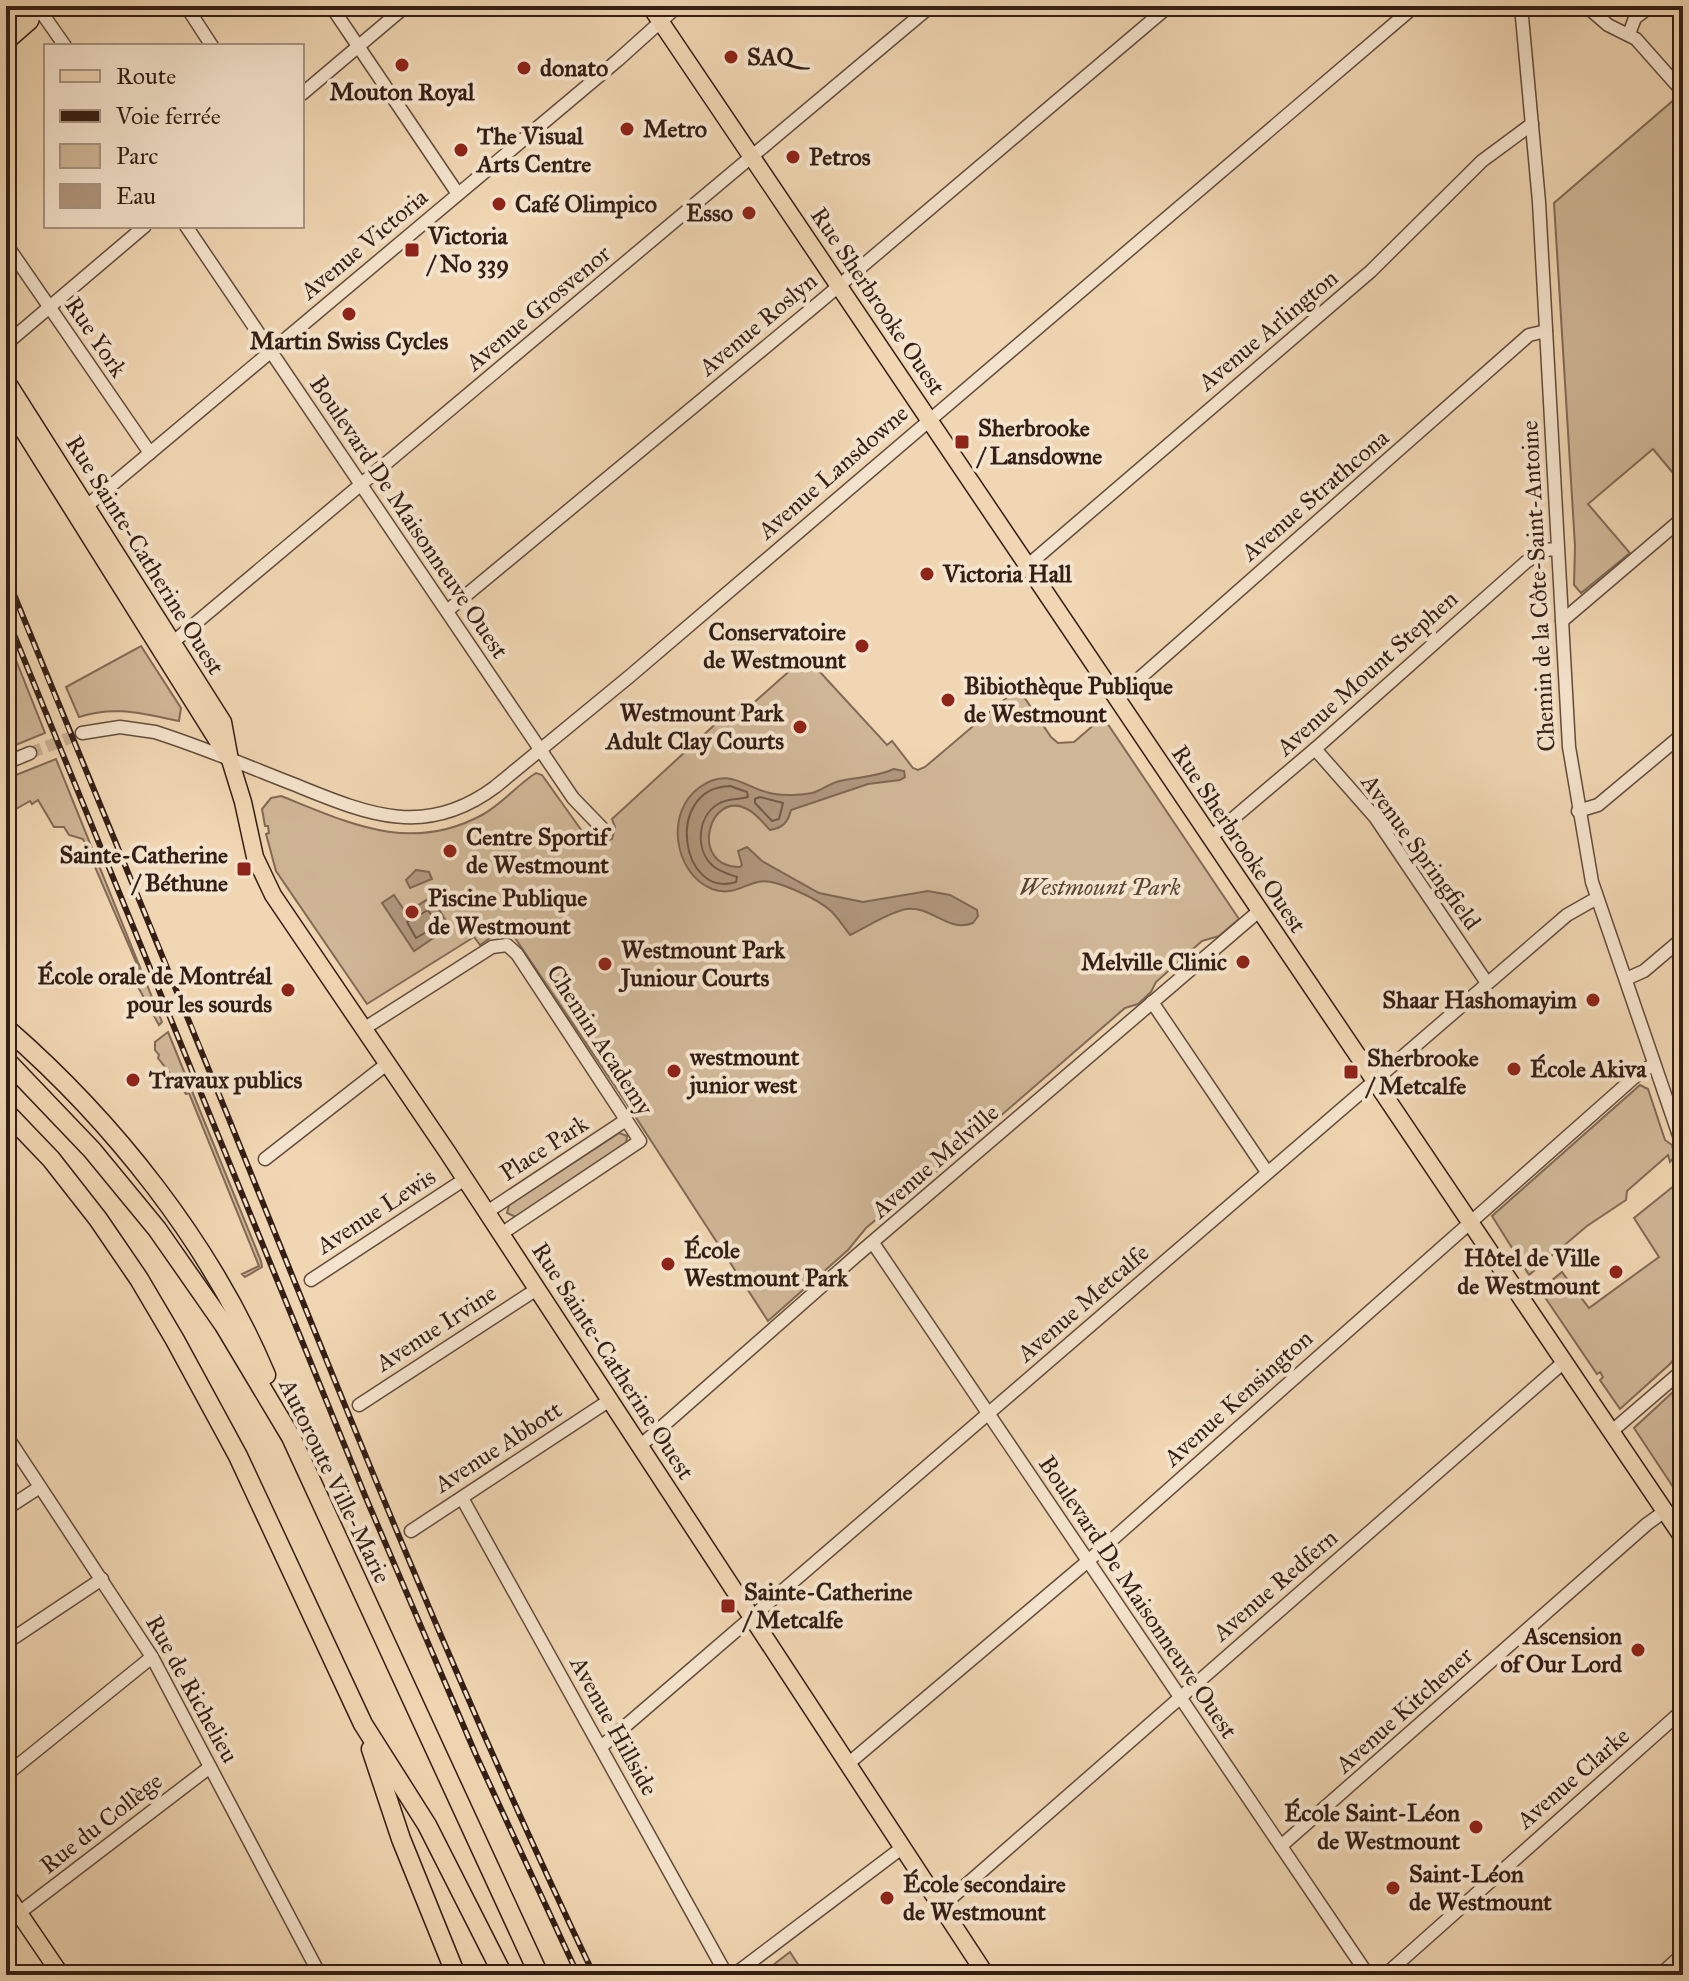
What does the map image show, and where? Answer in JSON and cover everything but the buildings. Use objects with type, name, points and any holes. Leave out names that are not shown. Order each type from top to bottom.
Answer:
[{"type":"highway","points":[[6,1028],[100,1124],[142,1173],[198,1248],[240,1318],[291,1437]]},
{"type":"highway","name":"Autoroute Ville-Marie","points":[[6,1060],[100,1159],[157,1229],[224,1325],[291,1437],[539,1975]]},
{"type":"highway","points":[[6,1112],[51,1159],[139,1279],[238,1456],[363,1724],[401,1839],[456,1975]]},
{"type":"highway","points":[[363,1724],[427,1825],[503,1975]]},
{"type":"main road","points":[[6,24],[34,6]]},
{"type":"main road","points":[[6,42],[30,21],[34,6]]},
{"type":"main road","name":"Rue Sherbrooke Ouest","points":[[650,6],[1683,1538]]},
{"type":"main road","name":"Rue Sainte-Catherine Ouest","points":[[6,380],[230,760]]},
{"type":"main road","name":"Rue Sainte-Catherine Ouest","points":[[6,403],[223,722],[255,857],[264,880],[487,1212],[986,1975]]},
{"type":"main road","points":[[6,1894],[61,1975]]},
{"type":"street","points":[[34,6],[63,44]]},
{"type":"street","points":[[186,6],[211,44]]},
{"type":"street","points":[[331,6],[458,194]]},
{"type":"street","points":[[304,92],[406,6]]},
{"type":"street","name":"Avenue Victoria","points":[[81,510],[678,6]]},
{"type":"street","name":"Avenue Grosvenor","points":[[172,643],[931,6]]},
{"type":"street","name":"Avenue Roslyn","points":[[447,611],[1169,6]]},
{"type":"street","name":"Avenue Lansdowne","points":[[82,733],[120,727],[146,729],[361,811],[407,818],[441,814],[472,802],[541,750],[1415,6]]},
{"type":"street","name":"Chemin de la Côte-Saint-Antoine","points":[[1521,6],[1546,331],[1569,747],[1578,811],[1597,898],[1683,1147]]},
{"type":"street","points":[[1586,6],[1608,25],[1636,39],[1683,92]]},
{"type":"street","points":[[1629,34],[1635,18],[1651,6]]},
{"type":"street","name":"Avenue Arlington","points":[[1027,566],[1371,271],[1482,161],[1517,132],[1532,124]]},
{"type":"street","points":[[6,344],[143,228]]},
{"type":"street","name":"Boulevard De Maisonneuve Ouest","points":[[187,228],[578,805],[602,828]]},
{"type":"street","name":"Rue York","points":[[6,244],[150,453]]},
{"type":"street","name":"Avenue Strathcona","points":[[1116,699],[1529,335],[1546,331]]},
{"type":"street","points":[[1562,621],[1683,518]]},
{"type":"street","name":"Avenue Mount Stephen","points":[[1210,838],[1526,562],[1545,550],[1557,549]]},
{"type":"street","points":[[1578,811],[1598,805],[1683,734]]},
{"type":"street","name":"Avenue Springfield","points":[[1315,749],[1375,817],[1487,983]]},
{"type":"street","points":[[6,763],[30,753]]},
{"type":"street","name":"Avenue Metcalfe","points":[[601,1747],[1487,983],[1567,915],[1597,898]]},
{"type":"street","name":"Avenue Melville","points":[[640,1446],[1259,911]]},
{"type":"street","points":[[1626,979],[1644,971],[1683,938]]},
{"type":"street","name":"Chemin Academy","points":[[365,1028],[492,947],[507,945],[517,954],[640,1141]]},
{"type":"street","points":[[1152,1002],[1267,1172]]},
{"type":"street","points":[[265,1159],[388,1063]]},
{"type":"street","name":"Avenue Kensington","points":[[849,1763],[1088,1561],[1470,1221],[1638,1074],[1654,1064]]},
{"type":"street","name":"Place Park","points":[[487,1212],[626,1120]]},
{"type":"street","name":"Place Park","points":[[501,1234],[640,1141]]},
{"type":"street","name":"Avenue Lewis","points":[[311,1280],[465,1179]]},
{"type":"street","name":"Boulevard De Maisonneuve Ouest","points":[[873,1243],[1368,1975]]},
{"type":"street","name":"Avenue Irvine","points":[[359,1405],[537,1289]]},
{"type":"street","name":"Avenue Redfern","points":[[942,1906],[1565,1361]]},
{"type":"street","points":[[1612,1431],[1683,1370]]},
{"type":"street","name":"Avenue Abbott","points":[[411,1531],[610,1400]]},
{"type":"street","name":"Rue de Richelieu","points":[[6,1435],[152,1657],[318,1974]]},
{"type":"street","points":[[6,1509],[40,1487]]},
{"type":"street","name":"Avenue Hillside","points":[[462,1498],[723,1969],[729,1974]]},
{"type":"street","name":"Avenue Kitchener","points":[[1281,1846],[1665,1511]]},
{"type":"street","points":[[6,1643],[102,1579]]},
{"type":"street","points":[[6,1775],[152,1657]]},
{"type":"street","name":"Avenue Clarke","points":[[1385,1975],[1683,1710]]},
{"type":"street","name":"Rue du Collège","points":[[19,1913],[210,1767]]},
{"type":"street","points":[[729,1974],[736,1972],[903,1847]]},
{"type":"street","points":[[1660,1975],[1683,1954]]},
{"type":"green space","points":[[1683,92],[1683,485],[1653,449],[1588,504],[1630,553],[1581,593],[1574,585],[1575,546],[1554,203]]},
{"type":"green space","points":[[6,635],[45,733],[6,749]]},
{"type":"green space","points":[[141,646],[181,708],[179,721],[117,711],[79,717],[66,687]]},
{"type":"green space","name":"Westmount Park","points":[[804,658],[887,745],[892,741],[918,770],[1018,688],[1058,743],[1074,742],[1103,717],[1239,919],[1219,936],[1202,941],[1156,982],[1151,992],[1138,1004],[1125,1008],[892,1210],[890,1208],[866,1228],[848,1250],[768,1321],[511,932],[496,934],[480,945],[474,937],[367,1004],[276,871],[262,809],[271,798],[281,796],[355,824],[405,833],[430,832],[482,815],[536,773],[542,775],[592,845],[612,839],[615,827],[612,819],[734,707],[741,714]]},
{"type":"green space","points":[[56,759],[162,1022],[159,1025],[132,976],[139,969],[83,839],[69,835],[64,827],[54,827],[38,800],[32,804],[30,801],[6,818],[6,779]]},
{"type":"green space","points":[[168,1032],[261,1261],[262,1267],[245,1277],[242,1274],[259,1266],[189,1093],[186,1094],[155,1050],[155,1042]]},
{"type":"green space","points":[[1640,1085],[1648,1089],[1665,1140],[1672,1145],[1675,1156],[1670,1162],[1668,1155],[1627,1191],[1626,1200],[1587,1226],[1529,1275],[1492,1216]]},
{"type":"green space","points":[[619,1133],[627,1136],[626,1144],[516,1217],[507,1213],[509,1205]]},
{"type":"green space","points":[[1680,1181],[1681,1346],[1671,1363],[1620,1409],[1600,1380],[1603,1377],[1600,1372],[1597,1374],[1540,1290],[1562,1272],[1589,1308],[1659,1257],[1634,1218]]},
{"type":"green space","points":[[1681,1390],[1683,1502],[1634,1428],[1674,1391]]},
{"type":"green space","points":[[790,1952],[805,1975],[760,1975]]},
{"type":"water","points":[[894,769],[904,771],[905,777],[868,784],[791,810],[784,824],[775,829],[770,830],[747,809],[734,806],[723,810],[714,819],[710,830],[709,843],[714,855],[724,864],[740,867],[738,851],[747,847],[762,861],[819,893],[863,902],[928,891],[950,895],[977,910],[978,916],[973,923],[956,925],[924,911],[907,909],[850,935],[831,911],[796,890],[765,881],[730,891],[712,889],[689,870],[682,856],[678,826],[682,811],[689,798],[711,781],[730,779],[765,792],[799,795],[812,793],[836,782]]},
{"type":"water","points":[[416,870],[429,872],[432,879],[410,888],[406,880]]},
{"type":"water","points":[[394,895],[406,913],[431,897],[450,927],[414,951],[382,903]]},
{"type":"tunnel","points":[[30,753],[82,733]]},
{"type":"railway","points":[[6,575],[405,1550],[497,1764],[594,1975]]},
{"type":"railway","points":[[6,615],[366,1498],[476,1755],[578,1975]]},
{"type":"place","name":"SAQ","points":[[731,57]]},
{"type":"place","name":"Mouton Royal","points":[[402,65]]},
{"type":"place","name":"donato","points":[[524,68]]},
{"type":"place","name":"Metro","points":[[627,129]]},
{"type":"place","name":"The Visual Arts Centre","points":[[461,150]]},
{"type":"place","name":"Petros","points":[[793,157]]},
{"type":"place","name":"Café Olimpico","points":[[499,204]]},
{"type":"place","name":"Esso","points":[[749,213]]},
{"type":"place","name":"Victoria / No 339","points":[[412,250]]},
{"type":"place","name":"Martin Swiss Cycles","points":[[349,314]]},
{"type":"place","name":"Sherbrooke / Lansdowne","points":[[962,442]]},
{"type":"place","name":"Victoria Hall","points":[[927,574]]},
{"type":"place","name":"Conservatoire de Westmount","points":[[862,646]]},
{"type":"place","name":"Bibiothèque Publique de Westmount","points":[[948,700]]},
{"type":"place","name":"Westmount Park Adult Clay Courts","points":[[800,727]]},
{"type":"place","name":"Centre Sportif de Westmount","points":[[450,851]]},
{"type":"place","name":"Sainte-Catherine / Béthune","points":[[244,869]]},
{"type":"place","name":"Piscine Publique de Westmount","points":[[412,912]]},
{"type":"place","name":"Melville Clinic","points":[[1243,962]]},
{"type":"place","name":"Westmount Park Juniour Courts","points":[[605,964]]},
{"type":"place","name":"École orale de Montréal pour les sourds","points":[[288,990]]},
{"type":"place","name":"Shaar Hashomayim","points":[[1593,1000]]},
{"type":"place","name":"École Akiva","points":[[1514,1069]]},
{"type":"place","name":"westmount junior west","points":[[674,1071]]},
{"type":"place","name":"Sherbrooke / Metcalfe","points":[[1351,1072]]},
{"type":"place","name":"Travaux publics","points":[[133,1080]]},
{"type":"place","name":"École Westmount Park","points":[[668,1264]]},
{"type":"place","name":"Hôtel de Ville de Westmount","points":[[1616,1272]]},
{"type":"place","name":"Sainte-Catherine / Metcalfe","points":[[728,1606]]},
{"type":"place","name":"Ascension of Our Lord","points":[[1638,1650]]},
{"type":"place","name":"École Saint-Léon de Westmount","points":[[1476,1827]]},
{"type":"place","name":"Saint-Léon de Westmount","points":[[1393,1888]]},
{"type":"place","name":"École secondaire de Westmount","points":[[887,1898]]}]
